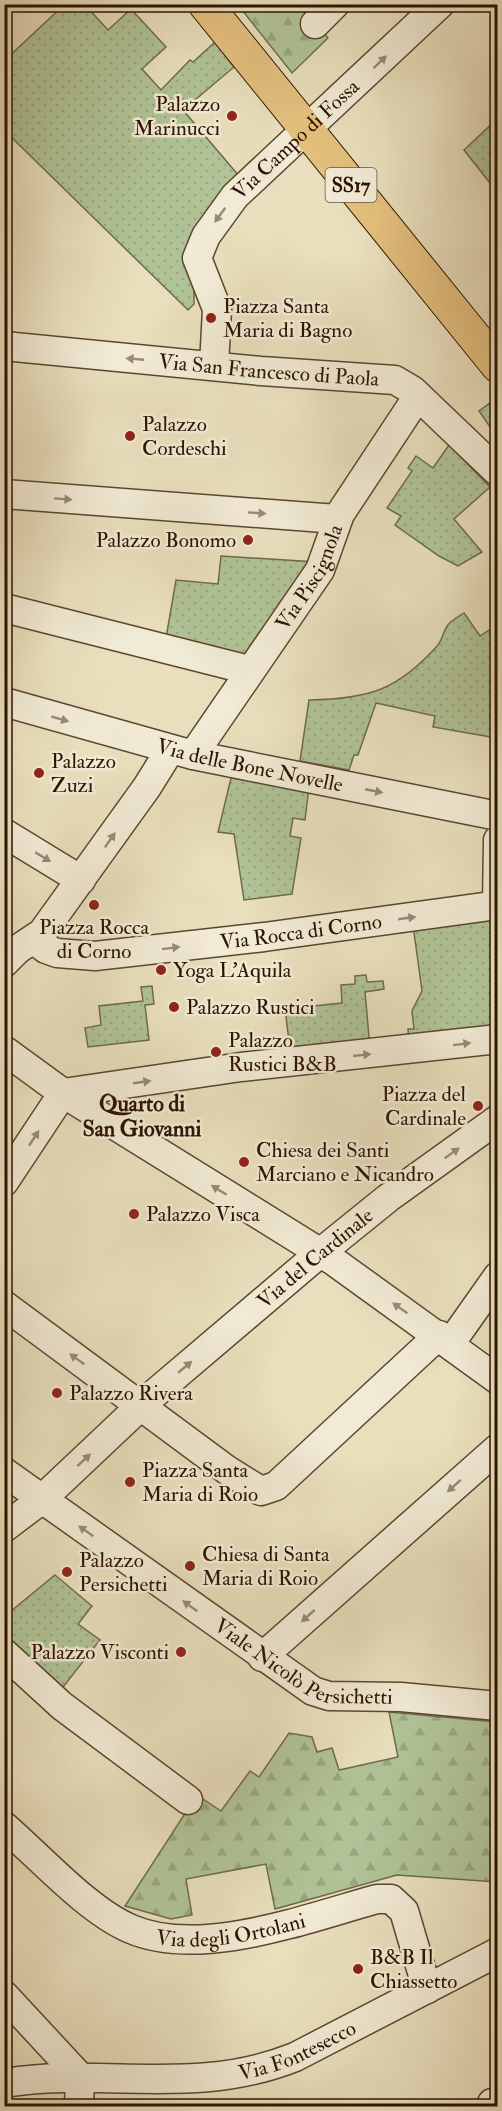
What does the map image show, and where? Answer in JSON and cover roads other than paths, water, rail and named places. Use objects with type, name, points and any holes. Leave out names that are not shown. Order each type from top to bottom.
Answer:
[{"type":"main road","name":"SS17","points":[[205,4],[498,366]]},
{"type":"street","name":"Via Campo di Fossa","points":[[214,366],[218,318],[212,293],[198,261],[198,251],[202,242],[235,196],[440,4]]},
{"type":"street","name":"Via San Francesco di Paola","points":[[4,346],[395,380],[404,384],[418,396],[498,472]]},
{"type":"street","name":"Via Piscignola","points":[[4,963],[18,949],[42,933],[81,880],[249,670],[320,570],[337,519],[418,396]]},
{"type":"street","points":[[4,494],[337,519]]},
{"type":"street","points":[[4,608],[249,670]]},
{"type":"street","name":"Via delle Bone Novelle","points":[[4,702],[182,753],[498,816]]},
{"type":"street","points":[[4,833],[81,880]]},
{"type":"street","points":[[497,906],[498,840]]},
{"type":"street","name":"Via Rocca di Corno","points":[[34,940],[42,947],[57,953],[95,956],[264,937],[497,906]]},
{"type":"street","points":[[4,1182],[63,1093],[241,1067],[498,1039]]},
{"type":"street","points":[[4,1050],[63,1093],[320,1253],[498,1380]]},
{"type":"street","name":"Via del Cardinale","points":[[141,1406],[388,1198],[498,1119]]},
{"type":"street","points":[[4,1305],[227,1470],[257,1490],[266,1490],[276,1485],[445,1340],[498,1276]]},
{"type":"street","points":[[4,1528],[41,1500],[141,1406]]},
{"type":"street","points":[[262,1657],[498,1448]]},
{"type":"street","points":[[4,1472],[41,1500]]},
{"type":"street","name":"Viale Nicolò Persichetti","points":[[41,1500],[307,1687],[329,1696],[401,1697],[498,1706]]},
{"type":"street","points":[[4,1653],[62,1706],[188,1800]]},
{"type":"street","name":"Via degli Ortolani","points":[[4,1826],[101,1911],[130,1929],[149,1936],[184,1940],[233,1935],[377,1899],[391,1899],[404,1911],[427,1989]]},
{"type":"street","name":"Via Fontesecco","points":[[4,2083],[80,2077],[189,2080],[235,2075],[262,2069],[294,2057],[498,1952]]},
{"type":"street","points":[[9,2000],[80,2077],[79,2106]]},
{"type":"place","name":"Palazzo Marinucci","points":[[232,116]]},
{"type":"place","name":"Piazza Santa Maria di Bagno","points":[[211,318]]},
{"type":"place","name":"Palazzo Cordeschi","points":[[130,436]]},
{"type":"place","name":"Palazzo Bonomo","points":[[248,540]]},
{"type":"place","name":"Palazzo Zuzi","points":[[39,773]]},
{"type":"place","name":"Piazza Rocca di Corno","points":[[94,905]]},
{"type":"place","name":"Yoga L'Aquila","points":[[161,970]]},
{"type":"place","name":"Palazzo Rustici","points":[[174,1007]]},
{"type":"place","name":"Palazzo Rustici B&B","points":[[216,1052]]},
{"type":"place","name":"Piazza del Cardinale","points":[[478,1106]]},
{"type":"place","name":"Chiesa dei Santi Marciano e Nicandro","points":[[244,1162]]},
{"type":"place","name":"Palazzo Visca","points":[[134,1214]]},
{"type":"place","name":"Palazzo Rivera","points":[[57,1393]]},
{"type":"place","name":"Piazza Santa Maria di Roio","points":[[130,1482]]},
{"type":"place","name":"Chiesa di Santa Maria di Roio","points":[[190,1566]]},
{"type":"place","name":"Palazzo Persichetti","points":[[67,1572]]},
{"type":"place","name":"Palazzo Visconti","points":[[181,1652]]},
{"type":"place","name":"B&B Il Chiassetto","points":[[358,1969]]},
{"type":"district","name":"Quarto di San Giovanni","points":[[142,1116]]}]
